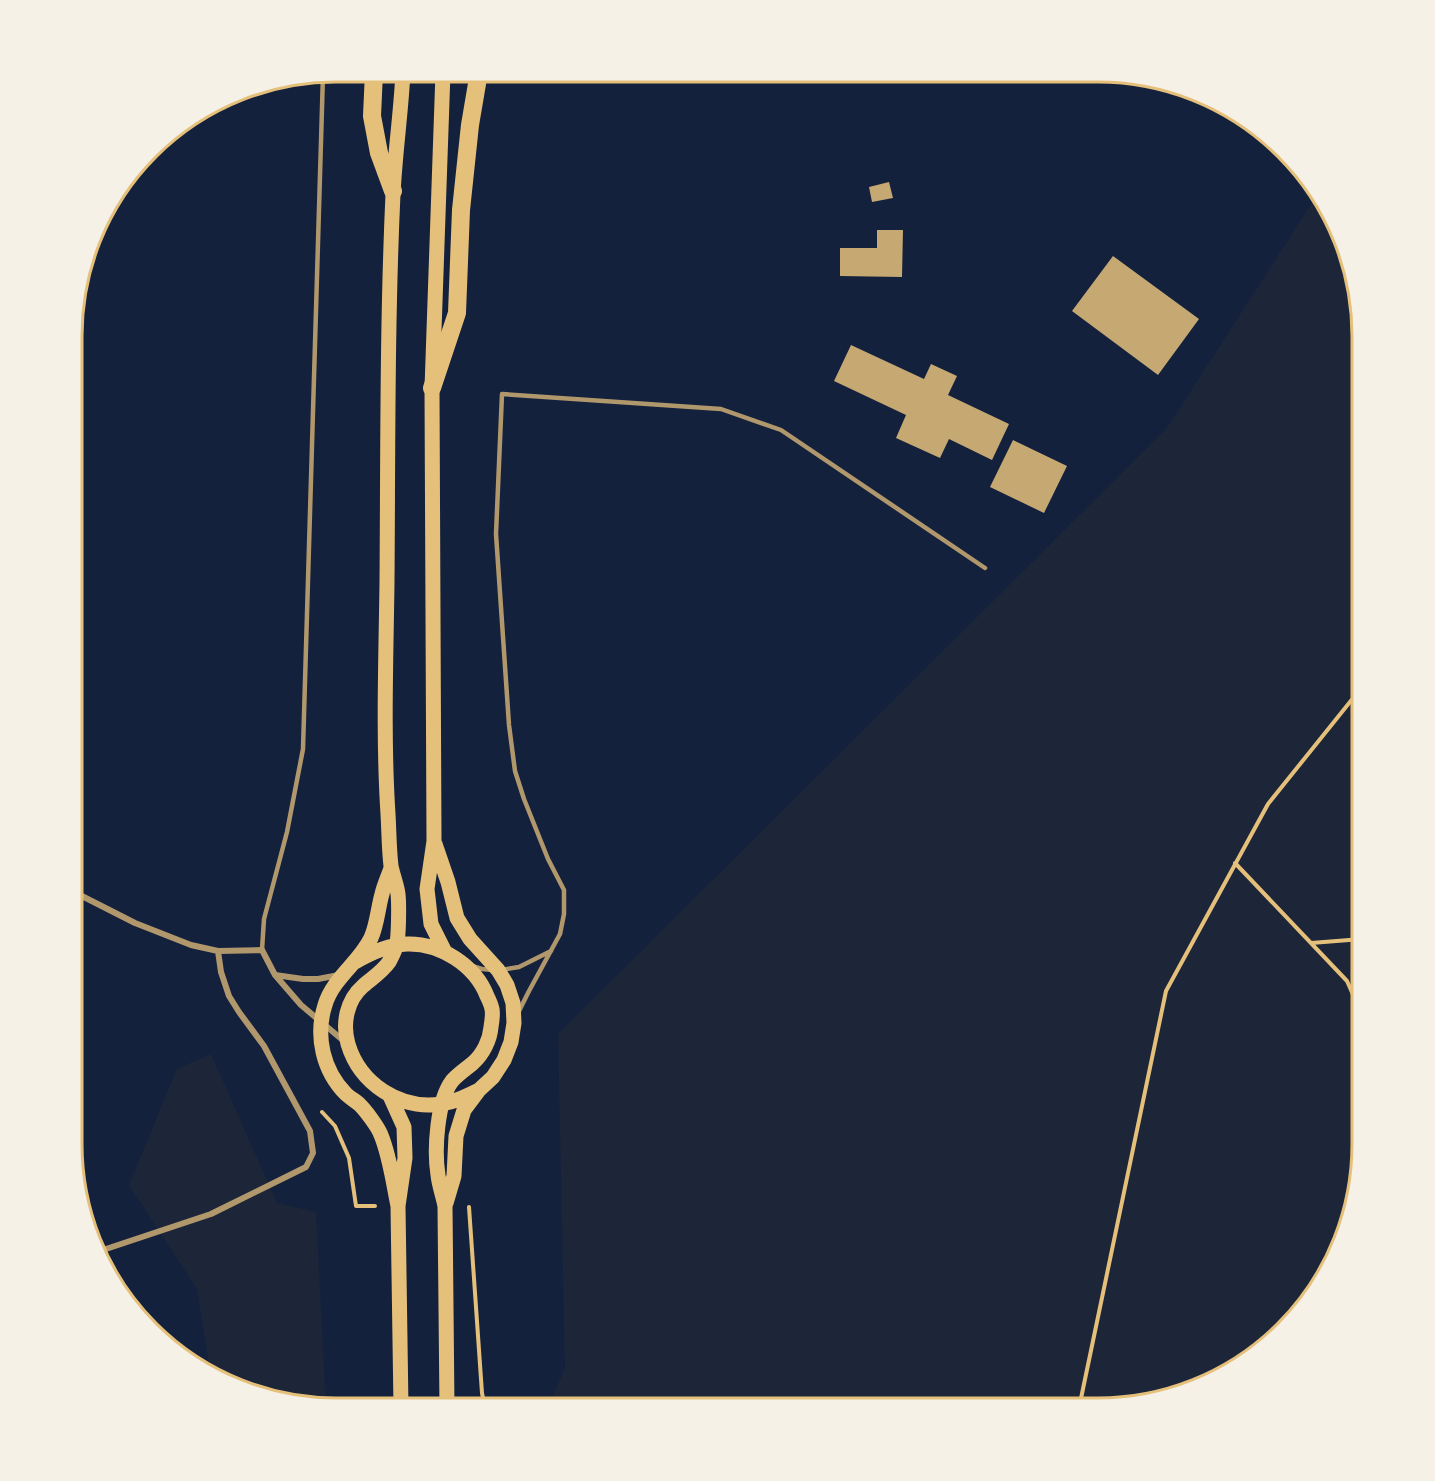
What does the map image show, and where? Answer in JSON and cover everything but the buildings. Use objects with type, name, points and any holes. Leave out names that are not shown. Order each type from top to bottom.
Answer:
[{"type":"highway","points":[[374,82],[372,116],[379,153],[393,191]]},
{"type":"highway","points":[[432,388],[457,313],[461,210],[470,125],[477,82]]},
{"type":"main road","points":[[403,82],[393,191],[389,342],[385,771],[391,868],[398,893],[397,945],[388,963],[378,975],[354,996],[348,1008],[345,1027],[354,1060],[363,1074],[376,1087],[390,1096],[423,1105],[442,1104],[462,1099],[479,1090]]},
{"type":"main road","points":[[443,82],[432,388],[434,841],[427,889],[431,924],[445,952]]},
{"type":"main road","points":[[434,841],[457,918],[470,939],[498,970],[507,985],[513,1003],[514,1023],[511,1042],[504,1060],[493,1077],[479,1090],[464,1110],[456,1136],[454,1176],[445,1206]]},
{"type":"main road","points":[[356,962],[372,937],[382,893],[391,868]]},
{"type":"main road","points":[[398,1206],[381,1133],[362,1107],[346,1094],[333,1077],[324,1058],[321,1023],[332,988],[342,974],[372,952],[390,946],[408,944],[427,946],[445,952],[461,962],[475,975],[492,1008],[491,1030],[484,1049],[473,1063],[451,1083],[442,1104],[437,1131],[438,1174],[445,1206],[447,1398]]},
{"type":"main road","points":[[390,1096],[404,1127],[405,1158],[398,1206],[401,1398]]},
{"type":"street","points":[[82,896],[135,923],[191,945],[218,951],[262,950],[275,975],[302,1005],[348,1044]]},
{"type":"street","points":[[105,1249],[211,1214],[306,1167],[313,1153],[310,1131],[264,1046],[229,996],[221,972],[218,951]]},
{"type":"street","points":[[275,975],[318,980],[342,974]]},
{"type":"lane","points":[[262,950],[264,920],[287,832],[303,749],[323,83]]},
{"type":"lane","points":[[514,1023],[560,934],[564,914],[564,890],[548,859],[524,799],[515,771],[509,725],[496,534],[502,394],[721,409],[782,430],[985,568]]},
{"type":"lane","points":[[461,962],[482,969],[498,970],[519,967],[551,951]]},
{"type":"path","points":[[1081,1398],[1166,991],[1268,804],[1352,699]]},
{"type":"path","points":[[1235,863],[1347,981],[1352,992]]},
{"type":"path","points":[[1311,943],[1352,940]]},
{"type":"path","points":[[470,1207],[483,1398]]},
{"type":"shaded area","points":[[1313,201],[1339,255],[1348,287],[1352,320],[1352,1161],[1348,1194],[1339,1226],[1310,1286],[1278,1324],[1240,1356],[1196,1379],[1148,1394],[1115,1398],[552,1398],[565,1368],[558,1034],[1167,428]]},
{"type":"shaded area","points":[[211,1054],[277,1203],[316,1212],[325,1398],[271,1390],[239,1379],[209,1364],[197,1289],[129,1185],[177,1069]]}]
